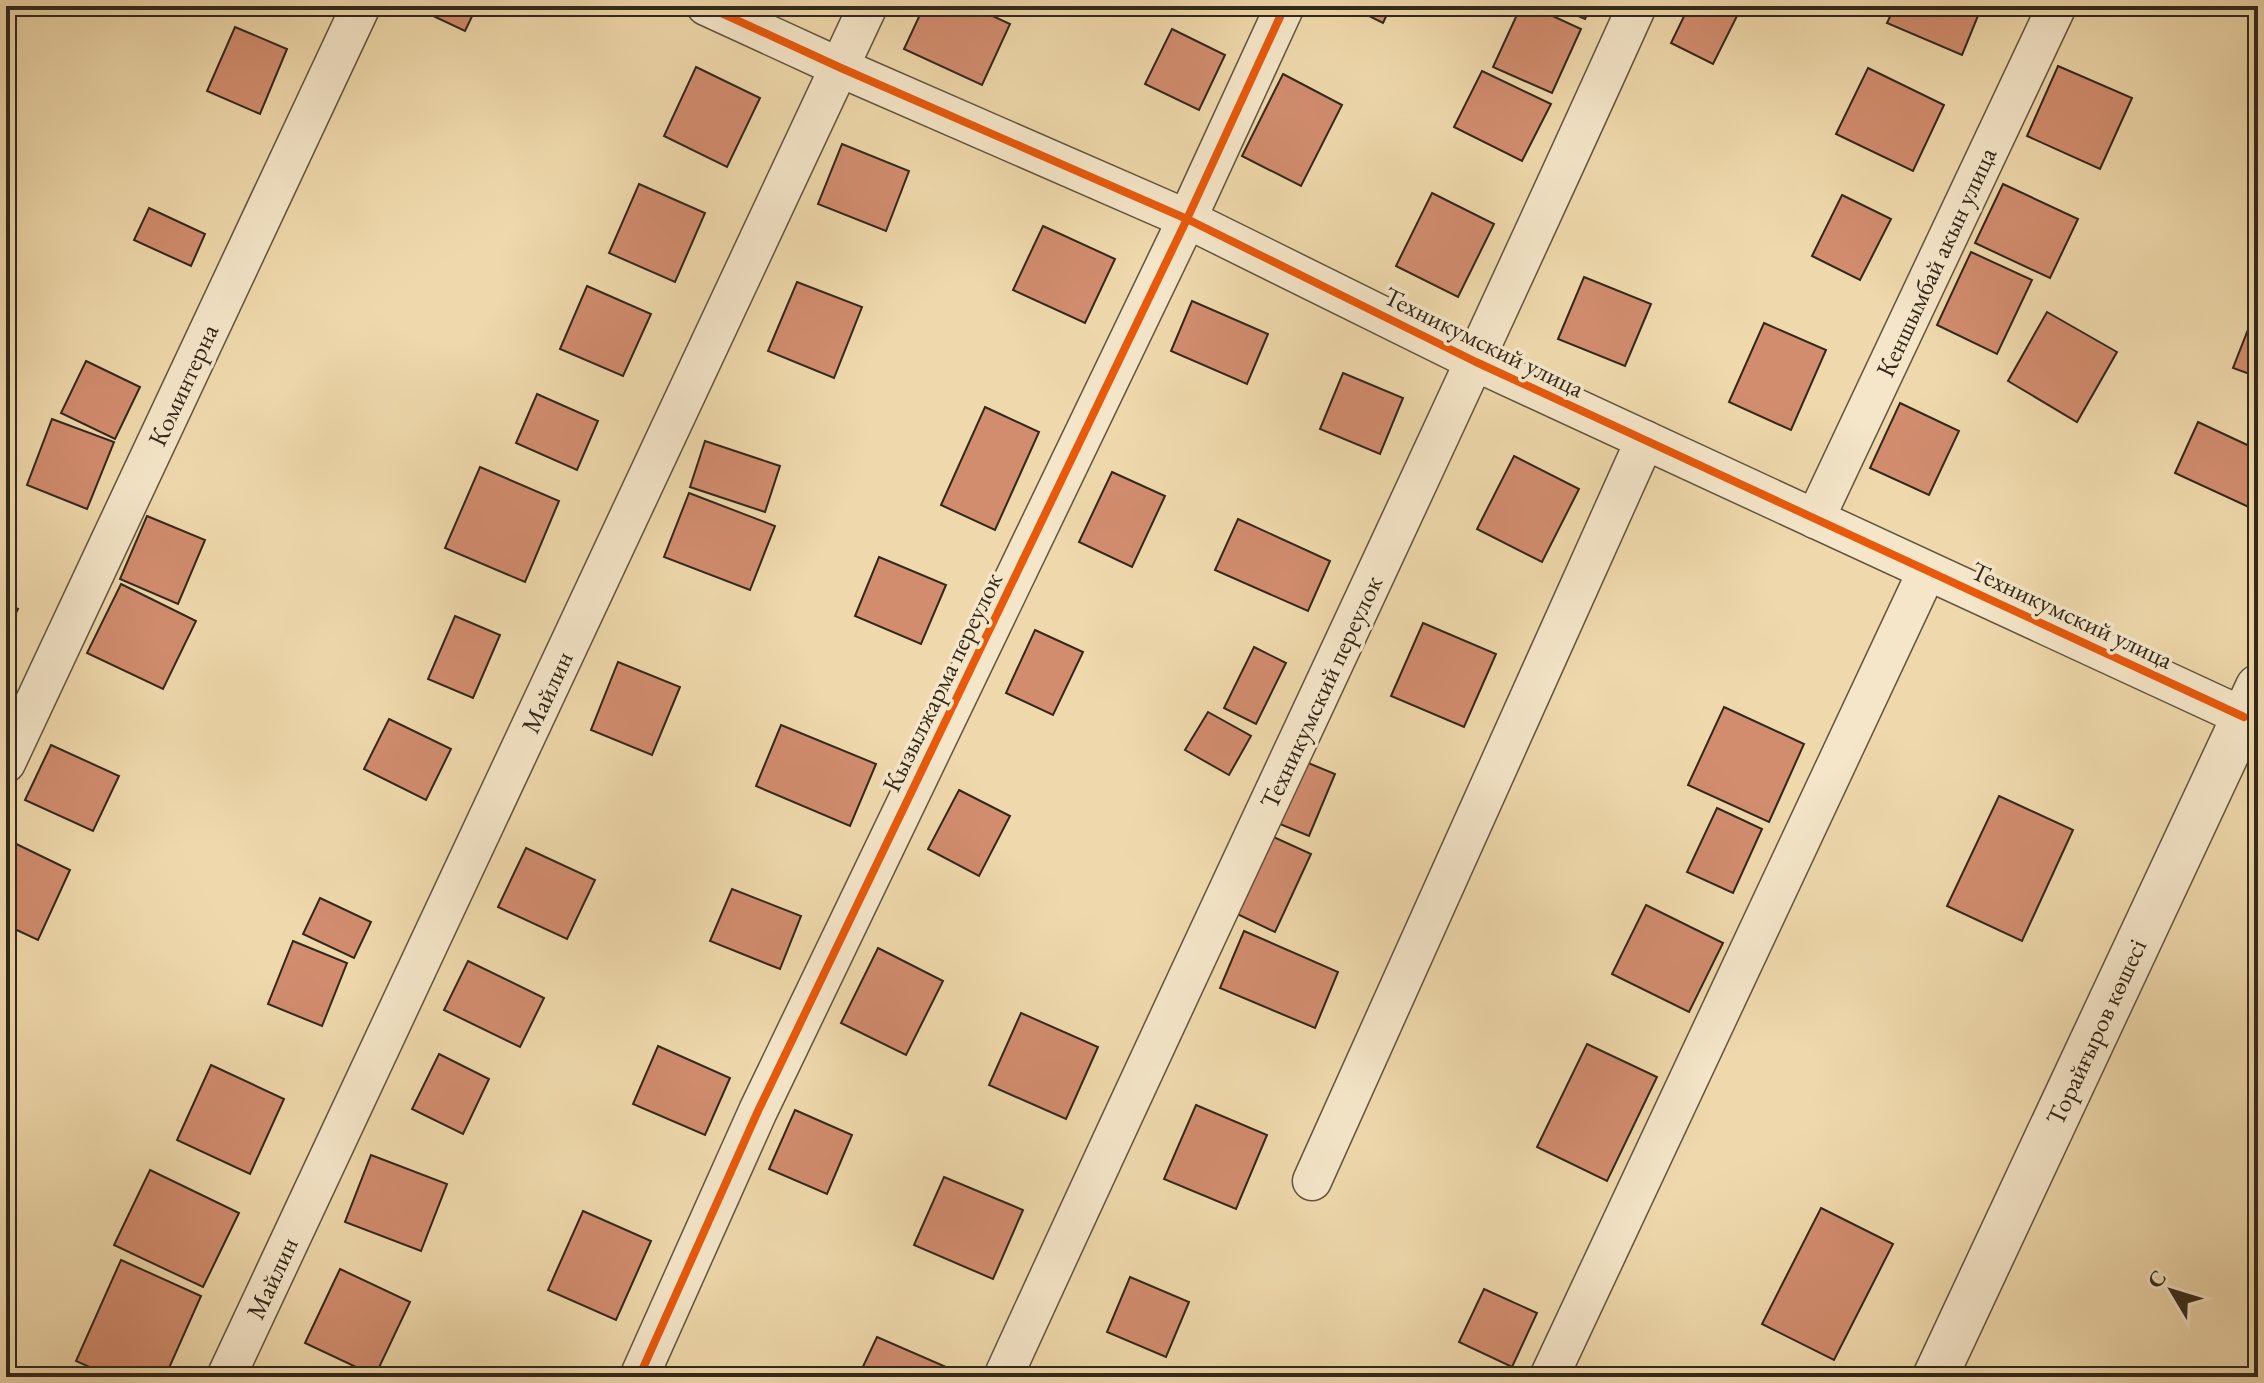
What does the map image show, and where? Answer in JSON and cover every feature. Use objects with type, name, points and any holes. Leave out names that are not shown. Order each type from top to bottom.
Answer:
[{"type":"street","name":"Коминтерна","points":[[6,763],[361,6]]},
{"type":"street","name":"Техникумский улица","points":[[706,6],[1187,219],[1476,362],[1927,571],[2251,702]]},
{"type":"street","name":"Майлин","points":[[226,1377],[868,6]]},
{"type":"street","name":"Кызылжарма переулок","points":[[639,1377],[758,1111],[1187,219],[1285,6]]},
{"type":"street","name":"Техникумский переулок","points":[[1003,1377],[1193,962],[1476,362],[1637,6]]},
{"type":"street","name":"Кеншымбай акын улица","points":[[1815,519],[2057,6]]},
{"type":"street","points":[[1312,1181],[1645,440]]},
{"type":"street","points":[[1549,1377],[1927,571]]},
{"type":"street","name":"Торайғыров көшесі","points":[[1935,1377],[2251,702]]},
{"type":"building","points":[[412,6],[477,6],[465,31]]},
{"type":"building","points":[[924,6],[971,6],[1010,24],[982,85],[904,49]]},
{"type":"building","points":[[1349,6],[1391,6],[1383,23]]},
{"type":"building","points":[[1521,6],[1531,6],[1581,29],[1552,93],[1493,67]]},
{"type":"building","points":[[1555,6],[1591,6],[1585,19]]},
{"type":"building","points":[[1689,6],[1717,6],[1737,16],[1713,64],[1671,43]]},
{"type":"building","points":[[1895,6],[1982,6],[1962,55],[1887,23]]},
{"type":"building","points":[[235,27],[287,49],[260,114],[207,91]]},
{"type":"building","points":[[1172,29],[1225,55],[1199,110],[1145,84]]},
{"type":"building","points":[[2058,66],[2132,98],[2100,169],[2027,136]]},
{"type":"building","points":[[696,67],[760,98],[727,167],[664,136]]},
{"type":"building","points":[[1868,68],[1944,105],[1913,171],[1836,134]]},
{"type":"building","points":[[1482,71],[1551,104],[1522,161],[1454,127]]},
{"type":"building","points":[[1283,74],[1342,105],[1301,186],[1242,156]]},
{"type":"building","points":[[842,144],[909,171],[886,231],[818,204]]},
{"type":"building","points":[[639,184],[705,213],[675,282],[609,253]]},
{"type":"building","points":[[2003,184],[2078,219],[2050,278],[1975,243]]},
{"type":"building","points":[[1432,193],[1494,224],[1458,297],[1396,266]]},
{"type":"building","points":[[1842,195],[1891,219],[1860,280],[1812,256]]},
{"type":"building","points":[[149,208],[205,234],[191,266],[134,240]]},
{"type":"building","points":[[1043,226],[1115,259],[1085,323],[1013,290]]},
{"type":"building","points":[[1971,252],[2032,280],[1997,354],[1937,325]]},
{"type":"building","points":[[1584,277],[1651,304],[1625,366],[1558,339]]},
{"type":"building","points":[[797,282],[862,307],[834,378],[768,351]]},
{"type":"building","points":[[587,286],[651,314],[623,376],[560,349]]},
{"type":"building","points":[[1192,301],[1268,334],[1247,384],[1171,351]]},
{"type":"building","points":[[2258,304],[2258,377],[2233,368]]},
{"type":"building","points":[[2047,312],[2117,352],[2077,422],[2008,381]]},
{"type":"building","points":[[1764,323],[1826,350],[1791,430],[1729,402]]},
{"type":"building","points":[[86,361],[140,387],[115,439],[61,413]]},
{"type":"building","points":[[1343,373],[1403,398],[1380,454],[1320,429]]},
{"type":"building","points":[[537,394],[598,421],[577,470],[516,443]]},
{"type":"building","points":[[1900,403],[1959,431],[1929,495],[1870,468]]},
{"type":"building","points":[[985,407],[1039,432],[995,530],[941,505]]},
{"type":"building","points":[[52,419],[114,442],[87,509],[27,485]]},
{"type":"building","points":[[2198,422],[2258,450],[2258,497],[2253,509],[2175,473]]},
{"type":"building","points":[[705,441],[780,466],[765,512],[690,487]]},
{"type":"building","points":[[1514,456],[1579,489],[1542,562],[1477,529]]},
{"type":"building","points":[[480,467],[559,501],[525,582],[445,548]]},
{"type":"building","points":[[1112,472],[1165,496],[1132,567],[1079,542]]},
{"type":"building","points":[[689,493],[775,526],[750,590],[664,557]]},
{"type":"building","points":[[147,516],[205,540],[178,604],[120,579]]},
{"type":"building","points":[[1238,519],[1330,561],[1308,611],[1215,570]]},
{"type":"building","points":[[879,557],[946,585],[921,644],[855,616]]},
{"type":"building","points":[[121,584],[196,621],[163,689],[87,653]]},
{"type":"building","points":[[6,603],[18,609],[6,633]]},
{"type":"building","points":[[455,616],[500,635],[473,698],[428,679]]},
{"type":"building","points":[[1423,623],[1496,654],[1464,727],[1391,696]]},
{"type":"building","points":[[1035,630],[1083,652],[1053,715],[1006,693]]},
{"type":"building","points":[[1254,647],[1286,663],[1256,724],[1224,708]]},
{"type":"building","points":[[618,662],[680,687],[652,755],[591,730]]},
{"type":"building","points":[[1724,707],[1804,744],[1769,822],[1688,785]]},
{"type":"building","points":[[1208,712],[1251,736],[1229,775],[1185,750]]},
{"type":"building","points":[[389,719],[451,749],[426,800],[364,769]]},
{"type":"building","points":[[781,725],[876,764],[850,826],[756,786]]},
{"type":"building","points":[[51,745],[119,776],[93,831],[25,800]]},
{"type":"building","points":[[1301,760],[1335,774],[1309,836],[1275,822]]},
{"type":"building","points":[[959,790],[1010,816],[979,876],[928,849]]},
{"type":"building","points":[[1999,796],[2073,830],[2022,941],[1947,906]]},
{"type":"building","points":[[1717,808],[1762,829],[1733,893],[1687,872]]},
{"type":"building","points":[[1265,833],[1311,854],[1275,932],[1229,910]]},
{"type":"building","points":[[6,839],[70,870],[38,940],[6,925]]},
{"type":"building","points":[[526,848],[595,880],[567,939],[498,907]]},
{"type":"building","points":[[732,889],[801,916],[780,969],[710,941]]},
{"type":"building","points":[[320,898],[371,922],[354,958],[303,934]]},
{"type":"building","points":[[1646,905],[1723,943],[1689,1012],[1612,974]]},
{"type":"building","points":[[1244,931],[1338,972],[1315,1028],[1220,988]]},
{"type":"building","points":[[293,941],[347,963],[322,1026],[268,1004]]},
{"type":"building","points":[[878,948],[943,981],[906,1055],[841,1023]]},
{"type":"building","points":[[468,961],[544,998],[520,1047],[444,1010]]},
{"type":"building","points":[[1021,1013],[1098,1047],[1066,1119],[989,1085]]},
{"type":"building","points":[[1587,1044],[1657,1077],[1607,1181],[1537,1147]]},
{"type":"building","points":[[658,1046],[730,1078],[705,1135],[633,1104]]},
{"type":"building","points":[[439,1054],[489,1079],[463,1134],[412,1109]]},
{"type":"building","points":[[211,1065],[284,1099],[250,1174],[177,1140]]},
{"type":"building","points":[[1196,1105],[1267,1135],[1236,1209],[1164,1179]]},
{"type":"building","points":[[795,1110],[852,1135],[827,1194],[769,1169]]},
{"type":"building","points":[[371,1155],[447,1184],[421,1251],[345,1222]]},
{"type":"building","points":[[150,1170],[239,1213],[203,1287],[114,1245]]},
{"type":"building","points":[[944,1177],[1023,1210],[993,1279],[914,1245]]},
{"type":"building","points":[[1821,1208],[1893,1244],[1834,1360],[1762,1324]]},
{"type":"building","points":[[583,1211],[651,1241],[616,1320],[548,1290]]},
{"type":"building","points":[[121,1260],[201,1296],[165,1377],[112,1377],[76,1361]]},
{"type":"building","points":[[340,1269],[410,1302],[375,1376],[305,1343]]},
{"type":"building","points":[[1130,1277],[1189,1302],[1166,1357],[1107,1332]]},
{"type":"building","points":[[1484,1289],[1537,1313],[1512,1367],[1459,1342]]},
{"type":"building","points":[[877,1337],[953,1370],[950,1377],[858,1377]]},
{"type":"cycle path","points":[[706,6],[1187,219],[1476,362],[2244,717]]},
{"type":"cycle path","points":[[639,1377],[758,1111],[1187,219],[1285,6]]}]
